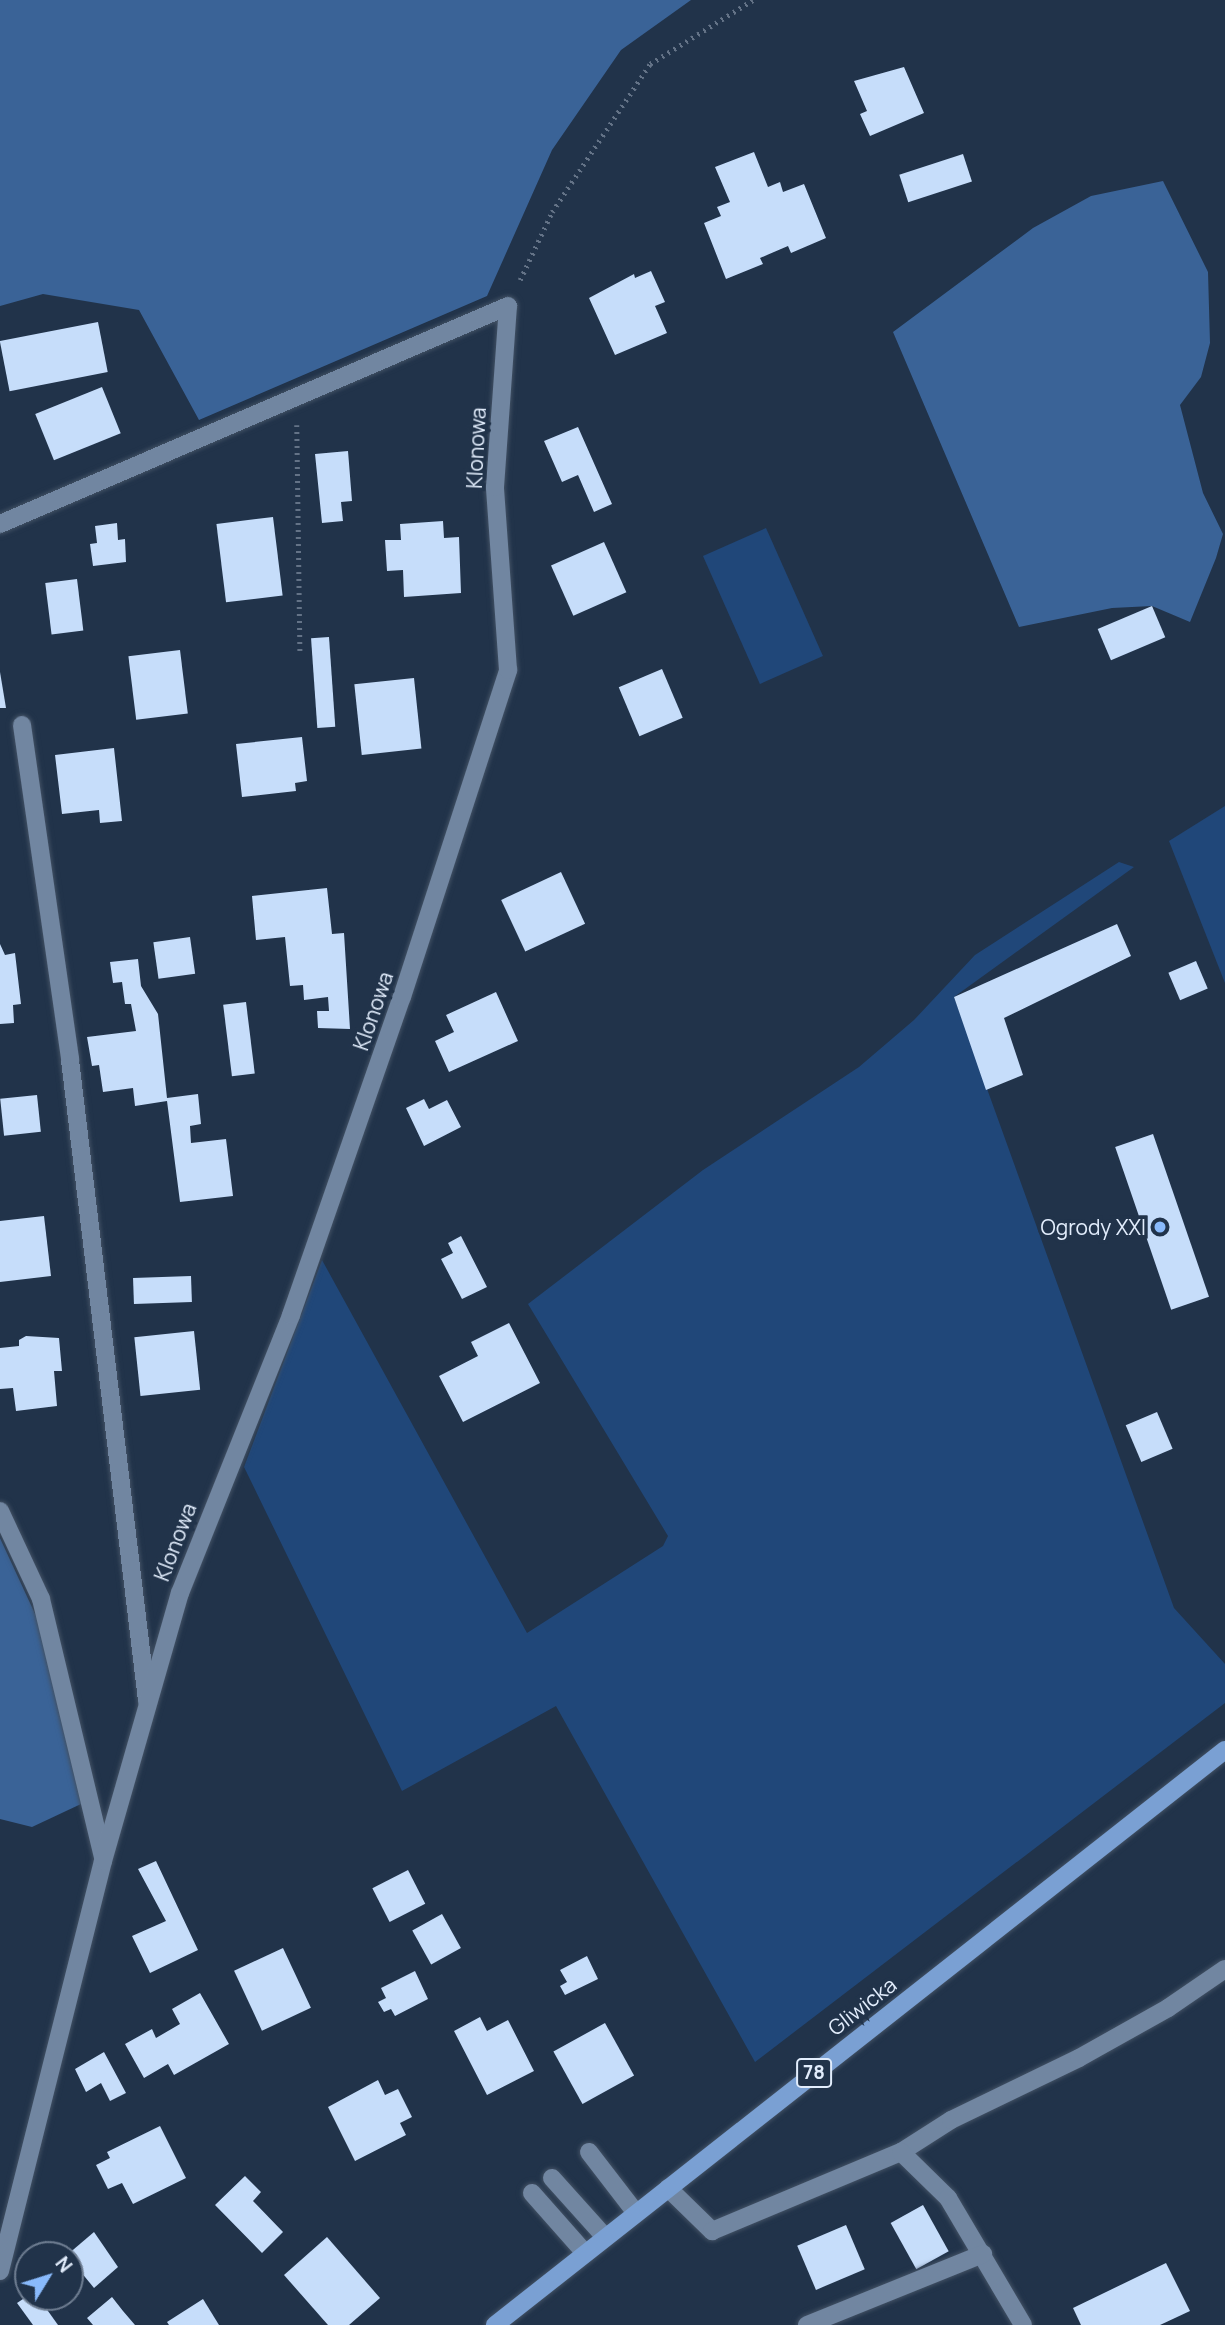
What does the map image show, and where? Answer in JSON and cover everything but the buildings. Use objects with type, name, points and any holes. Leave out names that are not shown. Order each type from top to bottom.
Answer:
[{"type":"main road","name":"Gliwicka","points":[[495,2325],[1225,1750]]},
{"type":"street","points":[[0,524],[508,306]]},
{"type":"street","name":"Klonowa","points":[[0,2271],[103,1861],[180,1593],[295,1302],[402,997],[508,670],[495,488],[508,306]]},
{"type":"street","name":"Klonowa","points":[[22,725],[70,1060],[148,1707]]},
{"type":"street","name":"Klonowa","points":[[0,1511],[41,1599],[103,1861]]},
{"type":"street","points":[[668,2188],[712,2231],[901,2152],[951,2120],[1146,2021],[1225,1969]]},
{"type":"street","points":[[589,2152],[636,2213]]},
{"type":"street","points":[[901,2152],[948,2199],[1023,2325]]},
{"type":"street","points":[[552,2178],[605,2237]]},
{"type":"street","points":[[531,2193],[585,2253]]},
{"type":"street","points":[[807,2325],[983,2254]]},
{"type":"path","points":[[508,306],[552,212],[650,64],[753,0]]},
{"type":"path","points":[[296,397],[300,654]]},
{"type":"shaded area","points":[[0,0],[691,0],[621,50],[552,150],[487,296],[199,420],[139,310],[43,294],[0,306]]},
{"type":"shaded area","points":[[1163,181],[1208,272],[1210,343],[1201,377],[1180,405],[1203,493],[1223,534],[1216,558],[1190,622],[1152,606],[1112,608],[1019,627],[893,332],[1033,228],[1091,196]]},
{"type":"shaded area","points":[[766,528],[823,656],[760,684],[703,556]]},
{"type":"shaded area","points":[[1225,806],[1225,983],[1169,841]]},
{"type":"shaded area","points":[[1119,862],[1134,867],[954,997],[1174,1608],[1225,1664],[1225,1703],[755,2062],[556,1706],[402,1791],[244,1467],[322,1260],[527,1633],[663,1546],[668,1536],[528,1304],[703,1170],[859,1067],[914,1020],[975,955]]},
{"type":"shaded area","points":[[0,1538],[37,1618],[81,1804],[32,1827],[0,1819]]},
{"type":"place","name":"Ogrody XXI","points":[[1160,1227]]}]
